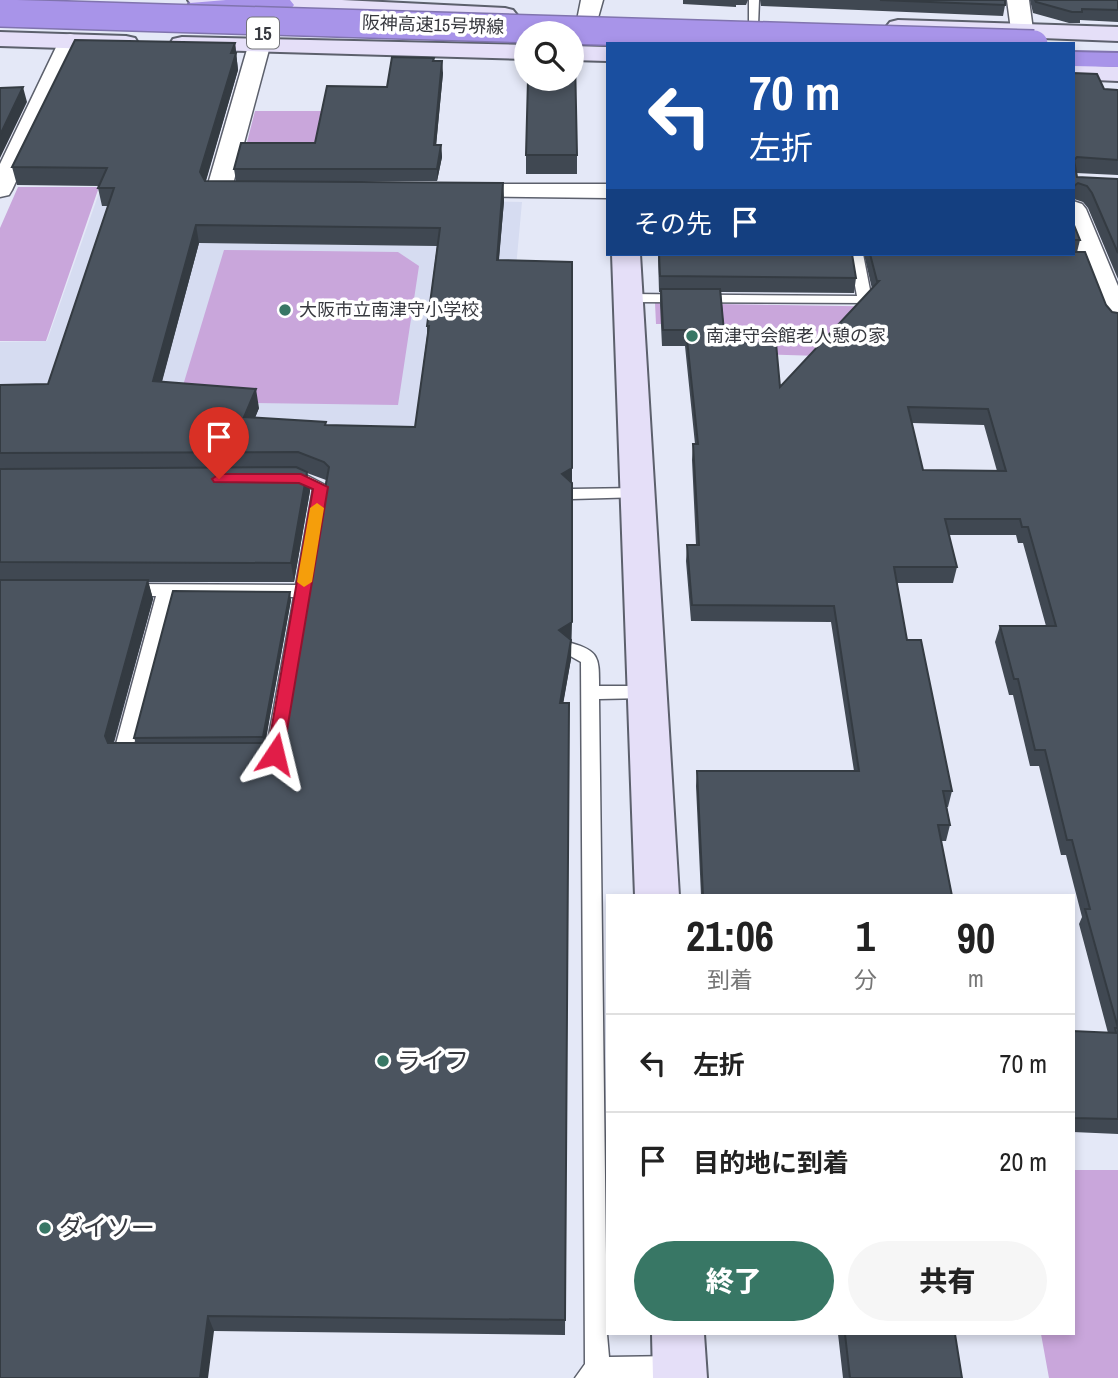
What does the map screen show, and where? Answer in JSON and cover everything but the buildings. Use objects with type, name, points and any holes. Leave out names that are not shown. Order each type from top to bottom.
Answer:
[{"type":"highway","points":[[0,4],[224,9],[284,2]]},
{"type":"highway","name":"阪神高速15号堺線","points":[[0,13],[1028,37]]},
{"type":"highway","name":"阪神高速15号堺線","points":[[0,26],[514,41]]},
{"type":"highway","points":[[584,42],[606,43]]},
{"type":"highway","points":[[1075,45],[1118,46]]},
{"type":"highway","points":[[1075,59],[1118,60]]},
{"type":"street","points":[[200,0],[754,12],[1028,37],[1118,34]]},
{"type":"street","points":[[1018,0],[1028,37]]},
{"type":"street","points":[[273,191],[218,191],[259,47],[284,2]]},
{"type":"street","points":[[0,39],[514,52]]},
{"type":"street","points":[[1,185],[70,41]]},
{"type":"street","points":[[584,53],[606,54]]},
{"type":"street","points":[[1075,72],[1118,74]]},
{"type":"street","points":[[439,191],[606,191]]},
{"type":"street","points":[[1075,216],[1088,261],[1115,304]]},
{"type":"street","points":[[626,256],[657,894]]},
{"type":"lane","points":[[629,298],[865,300],[856,256]]},
{"type":"lane","points":[[247,754],[275,754],[321,487],[301,478],[273,478]]},
{"type":"lane","points":[[572,494],[637,493]]},
{"type":"lane","points":[[111,590],[303,591]]},
{"type":"lane","points":[[150,754],[122,755],[166,590]]},
{"type":"lane","points":[[571,649],[590,659],[592,1373],[679,1360]]},
{"type":"lane","points":[[590,693],[647,692]]},
{"type":"shaded area","points":[[255,111],[325,111],[367,149],[245,150]]},
{"type":"shaded area","points":[[18,187],[99,187],[46,341],[0,341],[0,228]]},
{"type":"shaded area","name":"大阪市立南津守小学校","points":[[100,190],[202,198],[522,202],[504,453],[0,397],[0,342],[47,341]]},
{"type":"shaded area","points":[[224,250],[398,252],[419,266],[398,405],[178,402]]},
{"type":"shaded area","points":[[655,303],[907,307],[920,359],[725,353],[722,324],[656,324]]},
{"type":"shaded area","points":[[1075,1170],[1118,1170],[1118,1378],[1049,1378],[1041,1335],[1075,1335]]},
{"type":"slow traffic","points":[[304,582],[317,508]]},
{"type":"place","name":"大阪市立南津守小学校","points":[[285,310]]},
{"type":"place","name":"南津守会館老人憩の家","points":[[692,336]]},
{"type":"place","name":"ライフ","points":[[383,1061]]},
{"type":"place","name":"ダイソー","points":[[45,1228]]},
{"type":"route","points":[[219,479],[301,478],[321,487],[275,754]]}]
